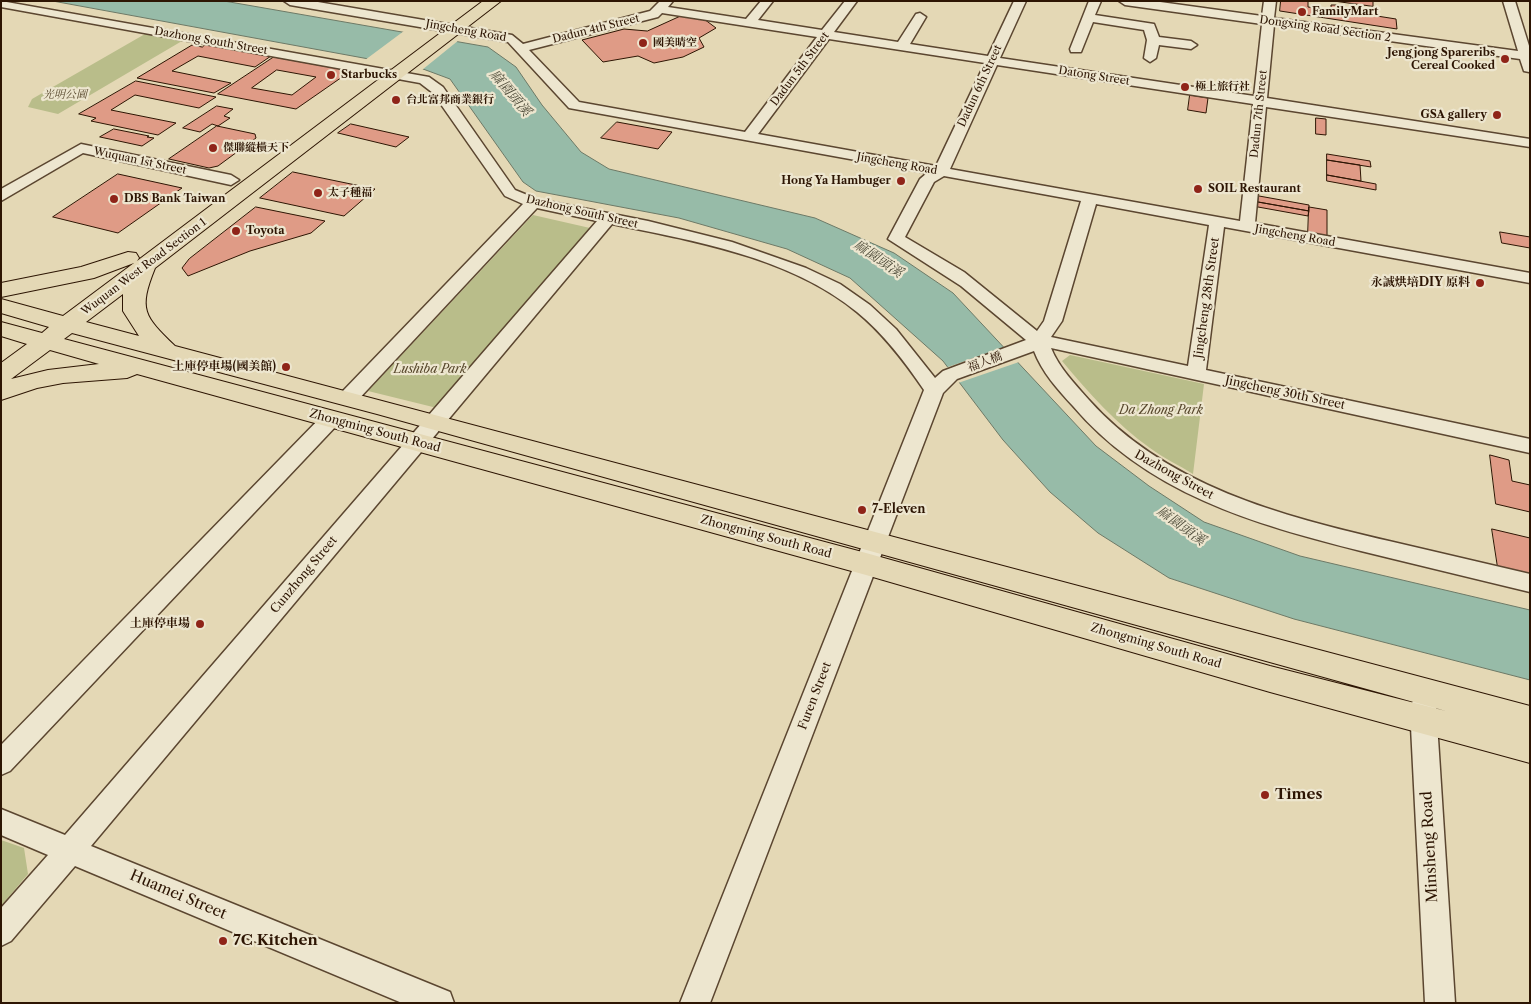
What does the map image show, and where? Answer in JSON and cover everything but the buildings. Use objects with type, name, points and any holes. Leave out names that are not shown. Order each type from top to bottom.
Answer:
[{"type":"main road","points":[[441,31],[470,1]]},
{"type":"main road","points":[[391,69],[441,31],[492,1]]},
{"type":"main road","name":"Wuquan West Road Section 1","points":[[1,375],[39,332],[68,325],[136,262],[231,180],[391,69]]},
{"type":"main road","name":"Wuquan West Road Section 1","points":[[1,352],[39,332],[136,262],[391,69]]},
{"type":"main road","points":[[1,290],[136,262],[135,311],[161,361],[29,380],[1,392]]},
{"type":"main road","name":"Zhongming South Road","points":[[1,306],[39,332]]},
{"type":"main road","name":"Zhongming South Road","points":[[68,325],[161,361]]},
{"type":"main road","name":"Zhongming South Road","points":[[1,328],[39,332],[161,361],[870,553],[1423,705],[1530,748]]},
{"type":"main road","name":"Zhongming South Road","points":[[1423,705],[1530,720]]},
{"type":"street","name":"Jingcheng Road","points":[[290,1],[441,31],[512,39],[574,105],[1530,278]]},
{"type":"street","points":[[749,23],[767,1]]},
{"type":"street","name":"Dadun 5th Street","points":[[748,137],[851,1]]},
{"type":"street","name":"Dadun 6th Street","points":[[940,172],[1020,1]]},
{"type":"street","points":[[1076,49],[1095,1]]},
{"type":"street","name":"Dongxing Road Section 2","points":[[1125,1],[1528,57]]},
{"type":"street","name":"Dadun 7th Street","points":[[1247,228],[1270,1]]},
{"type":"street","points":[[1509,1],[1528,57],[1530,71]]},
{"type":"street","name":"Dazhong South Street","points":[[1,3],[391,69],[424,80],[438,90],[510,193],[533,203],[692,237],[763,257],[835,288],[875,318],[942,382]]},
{"type":"street","name":"Datong Street","points":[[663,5],[749,23],[1530,143]]},
{"type":"street","name":"Dadun 4th Street","points":[[521,48],[654,14],[663,5]]},
{"type":"street","points":[[902,46],[920,17]]},
{"type":"street","points":[[1088,18],[1191,46]]},
{"type":"street","points":[[1150,58],[1152,34]]},
{"type":"street","name":"Wuquan 1st Street","points":[[1,196],[81,148],[231,180]]},
{"type":"street","points":[[940,172],[928,179],[896,239],[933,258],[978,291],[1023,332],[1032,344],[1053,321],[1090,199]]},
{"type":"street","points":[[1,763],[340,409],[533,203]]},
{"type":"street","name":"Cunzhong Street","points":[[1,931],[607,219]]},
{"type":"street","name":"Jingcheng 28th Street","points":[[1196,374],[1217,222]]},
{"type":"street","name":"Jingcheng 30th Street","points":[[1032,344],[1196,374],[1530,446]]},
{"type":"street","name":"福人橋","points":[[942,382],[1032,344]]},
{"type":"street","name":"Dazhong Street","points":[[1032,344],[1042,353],[1081,406],[1112,436],[1140,457],[1219,500],[1295,526],[1530,583]]},
{"type":"street","name":"Furen Street","points":[[695,1003],[870,553],[942,382]]},
{"type":"street","name":"Minsheng Road","points":[[1423,705],[1440,1003]]},
{"type":"street","name":"Huamei Street","points":[[1,822],[439,1003]]},
{"type":"green space","name":"光明公園","points":[[145,34],[182,41],[58,114],[28,107],[32,99]]},
{"type":"green space","name":"Lushiba Park","points":[[533,215],[590,228],[437,408],[368,391]]},
{"type":"green space","name":"Da Zhong Park","points":[[1070,355],[1204,384],[1193,474],[1155,452],[1114,418],[1062,361]]},
{"type":"green space","points":[[1,840],[24,848],[28,874],[1,906]]},
{"type":"water","name":"麻園頭溪","points":[[53,1],[224,1],[488,47],[516,67],[542,105],[581,152],[609,169],[815,218],[894,253],[953,293],[1096,446],[1149,486],[1204,522],[1300,556],[1530,610],[1530,680],[1294,619],[1169,578],[1098,533],[1050,492],[1003,440],[943,361],[850,278],[787,249],[679,218],[536,191],[523,182],[450,79],[423,69]]},
{"type":"pier","points":[[404,31],[459,40],[422,70],[365,60]]},
{"type":"pier","points":[[1008,346],[1022,361],[958,383],[945,368]]},
{"type":"place","name":"FamilyMart","points":[[1302,12]]},
{"type":"place","name":"國美晴空","points":[[643,43]]},
{"type":"place","name":"Jengjong Spareribs Cereal Cooked","points":[[1505,59]]},
{"type":"place","name":"Starbucks","points":[[331,75]]},
{"type":"place","name":"極上旅行社","points":[[1185,87]]},
{"type":"place","name":"台北富邦商業銀行","points":[[396,100]]},
{"type":"place","name":"GSA gallery","points":[[1497,115]]},
{"type":"place","name":"傑聯縱橫天下","points":[[213,148]]},
{"type":"place","name":"Hong Ya Hambuger","points":[[901,181]]},
{"type":"place","name":"SOIL Restaurant","points":[[1198,189]]},
{"type":"place","name":"太子種福","points":[[318,193]]},
{"type":"place","name":"DBS Bank Taiwan","points":[[114,199]]},
{"type":"place","name":"Toyota","points":[[236,231]]},
{"type":"place","name":"永誠烘培DIY 原料","points":[[1480,283]]},
{"type":"place","name":"土庫停車場(國美館)","points":[[286,367]]},
{"type":"place","name":"7-Eleven","points":[[862,510]]},
{"type":"place","name":"土庫停車場","points":[[200,624]]},
{"type":"place","name":"Times","points":[[1265,795]]},
{"type":"place","name":"7C Kitchen","points":[[223,941]]}]
